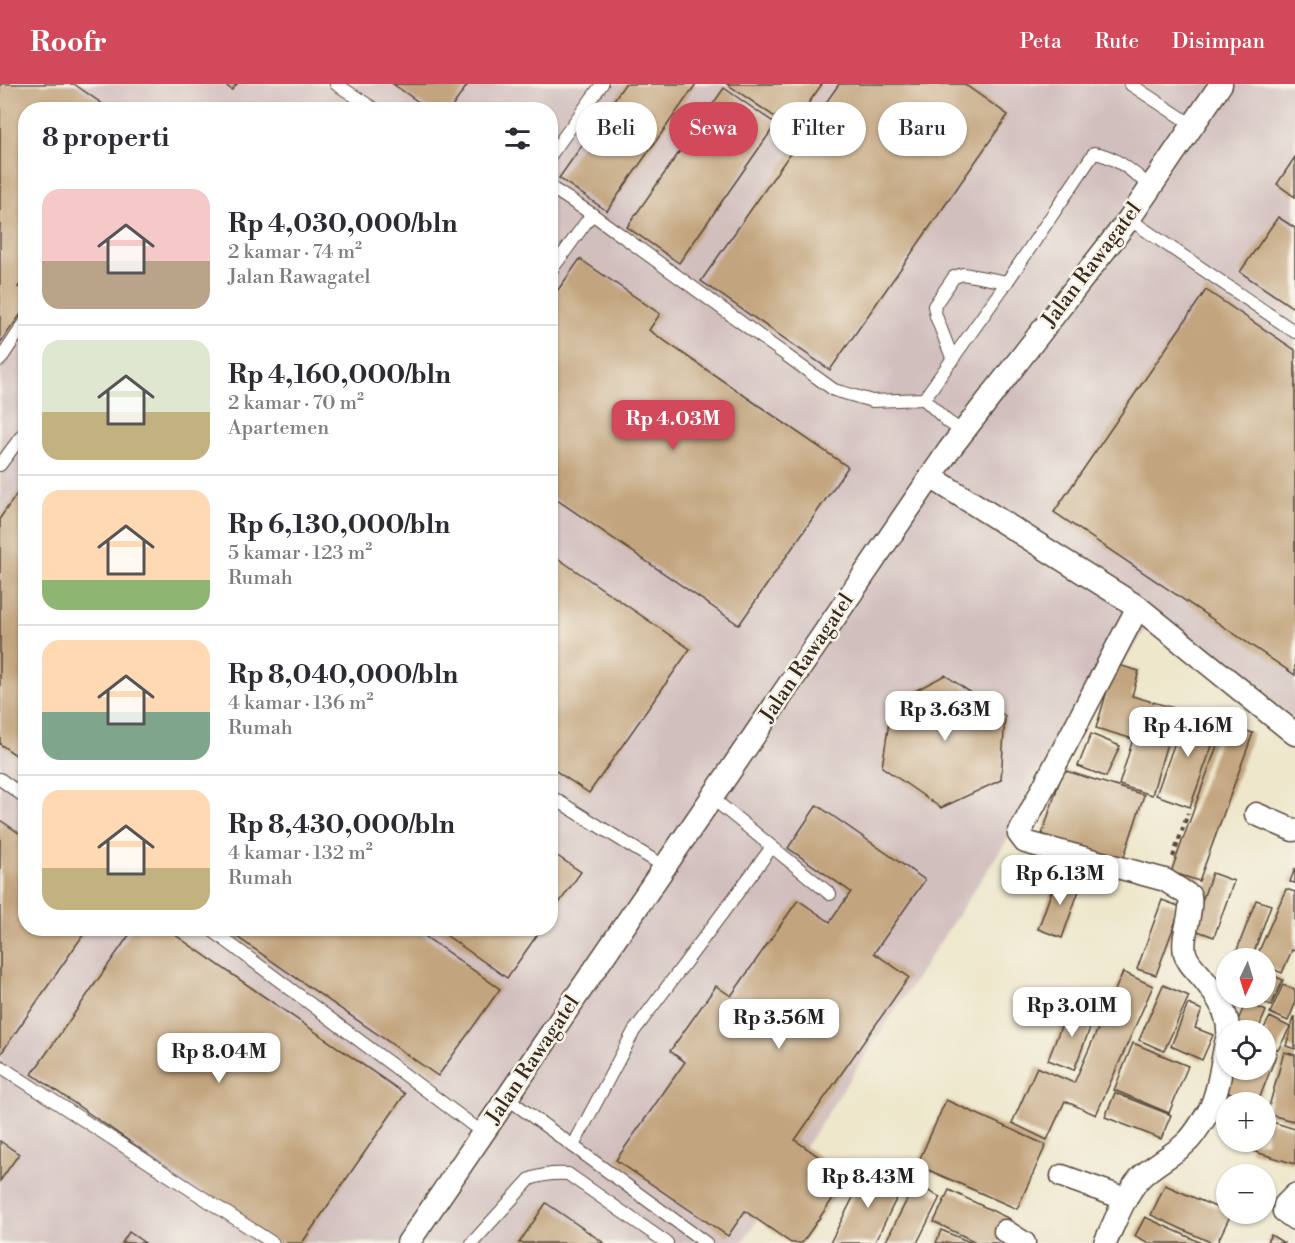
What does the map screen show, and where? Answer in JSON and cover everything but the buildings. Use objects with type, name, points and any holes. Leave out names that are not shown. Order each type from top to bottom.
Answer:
[{"type":"street","name":"Jalan Rawagatel","points":[[412,1242],[483,1132],[931,477],[963,432],[1129,219],[1221,84]]},
{"type":"street","points":[[931,477],[1138,607],[1295,734]]},
{"type":"street","points":[[1138,607],[1019,834],[1025,842],[1165,880],[1190,896],[1191,905],[1184,945],[1185,955],[1206,982],[1224,1010],[1227,1020]]},
{"type":"street","points":[[1256,814],[1294,827]]},
{"type":"street","points":[[1105,1243],[1126,1198],[1139,1179],[1188,1141],[1209,1111],[1219,1080]]},
{"type":"street","points":[[1062,1176],[1126,1198]]},
{"type":"street","points":[[1295,1195],[1285,1205],[1284,1211],[1295,1219]]},
{"type":"lane","points":[[336,84],[364,102]]},
{"type":"lane","points":[[558,145],[602,84]]},
{"type":"lane","points":[[1132,84],[1194,126]]},
{"type":"lane","points":[[924,399],[1094,153],[1105,155],[1151,187]]},
{"type":"lane","points":[[558,191],[834,390],[872,401],[924,399],[947,421],[963,432]]},
{"type":"lane","points":[[558,261],[592,214]]},
{"type":"lane","points":[[1129,219],[1295,332]]},
{"type":"lane","points":[[953,360],[934,306],[954,276],[963,274],[1007,282]]},
{"type":"lane","points":[[0,360],[18,333]]},
{"type":"lane","points":[[0,465],[18,441]]},
{"type":"lane","points":[[0,779],[18,792]]},
{"type":"lane","points":[[712,798],[830,894]]},
{"type":"lane","points":[[558,801],[665,867]]},
{"type":"lane","points":[[573,1146],[634,1031],[772,847]]},
{"type":"lane","points":[[220,936],[483,1132]]},
{"type":"lane","points":[[0,1066],[273,1243]]},
{"type":"lane","points":[[507,1098],[706,1243]]},
{"type":"lane","points":[[472,1243],[530,1179],[543,1174],[555,1173],[568,1174],[667,1243]]},
{"type":"path","points":[[1165,880],[1188,813]]},
{"type":"shaded area","points":[[0,84],[1295,84],[1295,719],[1153,618],[742,1243],[0,1243]]}]
